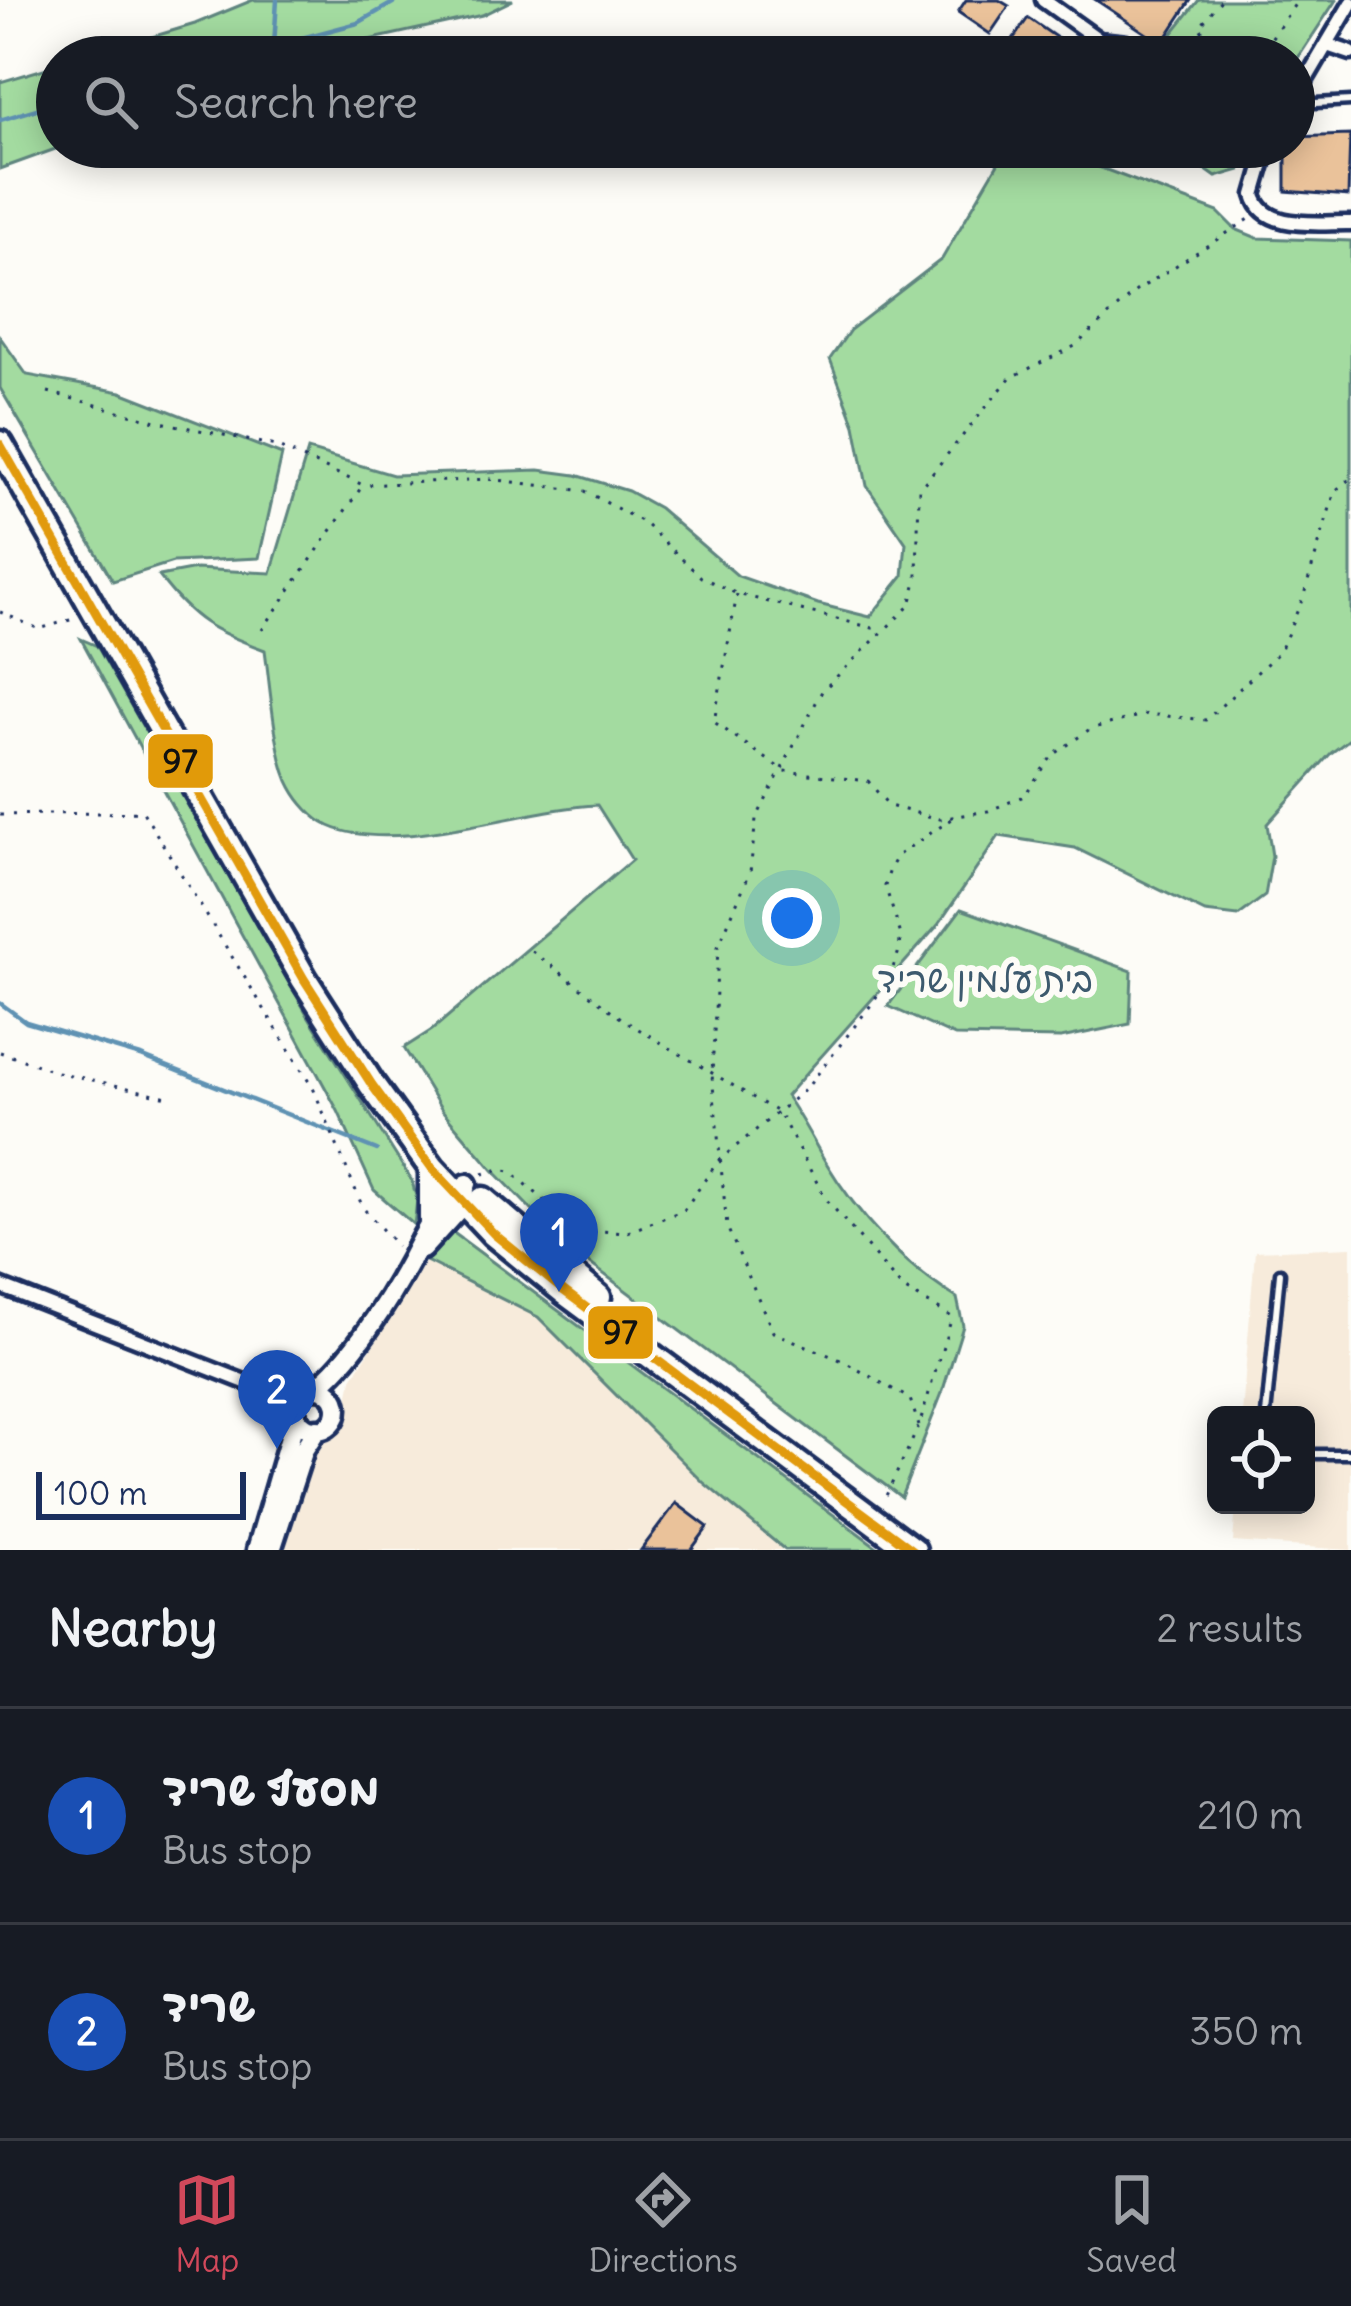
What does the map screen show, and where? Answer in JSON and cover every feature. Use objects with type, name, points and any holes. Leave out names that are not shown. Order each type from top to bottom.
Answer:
[{"type":"highway","points":[[0,443],[304,979],[432,1168],[467,1189],[758,1433],[914,1550]]},
{"type":"highway","points":[[304,979],[467,1189]]},
{"type":"highway","points":[[432,1168],[432,1218]]},
{"type":"street","points":[[1043,0],[1094,36]]},
{"type":"street","points":[[1315,65],[1351,3]]},
{"type":"street","points":[[1327,45],[1351,53]]},
{"type":"street","points":[[1262,168],[1254,195],[1262,211],[1274,219],[1351,223]]},
{"type":"street","points":[[410,1261],[432,1218],[467,1189]]},
{"type":"street","points":[[257,1550],[303,1392],[315,1388],[351,1349],[410,1261],[467,1189]]},
{"type":"street","points":[[0,1286],[296,1409],[304,1426],[317,1430]]},
{"type":"street","points":[[271,1550],[304,1449],[317,1430],[334,1420],[335,1400],[351,1349]]},
{"type":"street","points":[[315,1388],[327,1391],[335,1400]]},
{"type":"lane","points":[[1316,103],[1351,101]]},
{"type":"lane","points":[[1267,1406],[1280,1274]]},
{"type":"lane","points":[[1315,1454],[1351,1454]]},
{"type":"path","points":[[1198,36],[1200,26],[1221,0]]},
{"type":"path","points":[[1272,36],[1298,0]]},
{"type":"path","points":[[919,1426],[910,1399],[843,1361],[773,1332],[727,1227],[712,1076],[718,947],[750,872],[756,819],[822,691],[910,605],[917,577],[919,489],[1010,378],[1075,346],[1136,292],[1262,211]]},
{"type":"path","points":[[48,392],[276,446],[363,485],[490,478],[585,491],[644,523],[701,577],[737,594],[884,631]]},
{"type":"path","points":[[737,594],[714,722],[784,771],[868,781],[889,806],[940,819],[988,811],[1024,796],[1052,756],[1090,729],[1147,714],[1206,720],[1280,651],[1303,598],[1335,491],[1351,478]]},
{"type":"path","points":[[262,630],[363,485]]},
{"type":"path","points":[[0,612],[40,629],[96,612]]},
{"type":"path","points":[[0,815],[143,812],[314,1090],[363,1208],[410,1261]]},
{"type":"path","points":[[467,1189],[511,1171],[577,1229],[625,1233],[684,1210],[718,1161],[806,1089],[890,976],[901,935],[885,886],[898,855],[958,816]]},
{"type":"path","points":[[532,951],[625,1021],[779,1113],[826,1199],[902,1288],[952,1317],[919,1426],[874,1521]]},
{"type":"path","points":[[0,1052],[57,1072],[172,1098]]},
{"type":"shaded area","points":[[1351,1247],[1351,1550],[1233,1542],[1235,1514],[1315,1514],[1315,1406],[1243,1406],[1255,1251]]},
{"type":"shaded area","points":[[426,1261],[538,1317],[704,1483],[785,1550],[285,1550],[314,1460],[321,1445],[343,1425],[352,1379]]},
{"type":"green space","points":[[253,0],[513,0],[482,15],[386,36],[155,36]]},
{"type":"green space","points":[[1199,0],[1336,0],[1312,36],[1170,36]]},
{"type":"green space","points":[[36,71],[36,156],[0,169],[0,82]]},
{"type":"green space","points":[[995,168],[1101,168],[1218,212],[1235,229],[1257,238],[1351,241],[1351,738],[1331,753],[1267,824],[1272,856],[1265,896],[1238,916],[1205,912],[1075,848],[999,836],[938,925],[786,1096],[867,1219],[918,1271],[957,1298],[963,1326],[901,1497],[568,1247],[442,1110],[404,1048],[432,1030],[632,860],[597,805],[388,836],[329,826],[303,804],[285,774],[265,650],[205,623],[159,576],[196,569],[271,573],[308,450],[393,475],[539,470],[576,475],[628,491],[659,508],[738,576],[870,617],[903,576],[906,543],[867,486],[855,425],[830,359],[850,330],[942,259]]},
{"type":"green space","points":[[1203,168],[1241,168],[1240,170],[1216,177]]},
{"type":"green space","points":[[0,337],[27,375],[121,392],[282,455],[259,558],[173,562],[113,581],[0,388]]},
{"type":"green space","points":[[81,639],[97,646],[307,1014],[412,1181],[417,1200],[414,1225],[374,1190],[338,1111]]},
{"type":"green space","name":"בית עלמין שריד","points":[[961,909],[1132,971],[1130,1024],[1061,1038],[955,1036],[888,1006]]},
{"type":"green space","points":[[451,1231],[881,1550],[785,1550],[704,1483],[538,1317],[426,1261]]},
{"type":"building","points":[[966,0],[999,0],[1009,6],[990,34],[958,12]]},
{"type":"building","points":[[1096,0],[1191,0],[1167,36],[1150,36]]},
{"type":"building","points":[[1028,18],[1054,36],[1015,36]]},
{"type":"building","points":[[1350,135],[1348,196],[1286,191],[1286,168],[1315,168],[1315,136]]},
{"type":"building","points":[[676,1503],[708,1527],[691,1550],[641,1550]]},
{"type":"waterway","points":[[275,36],[277,0]]},
{"type":"waterway","points":[[309,36],[358,23],[398,0]]},
{"type":"waterway","points":[[0,120],[36,109]]},
{"type":"waterway","points":[[0,1003],[26,1022],[141,1056],[377,1150]]},
{"type":"transit line","name":"97","points":[[0,444],[304,979],[432,1168],[494,1234],[564,1291],[913,1550]]},
{"type":"place","name":"מסעף שריד","points":[[559,1292]]},
{"type":"place","name":"שריד","points":[[277,1449]]}]
